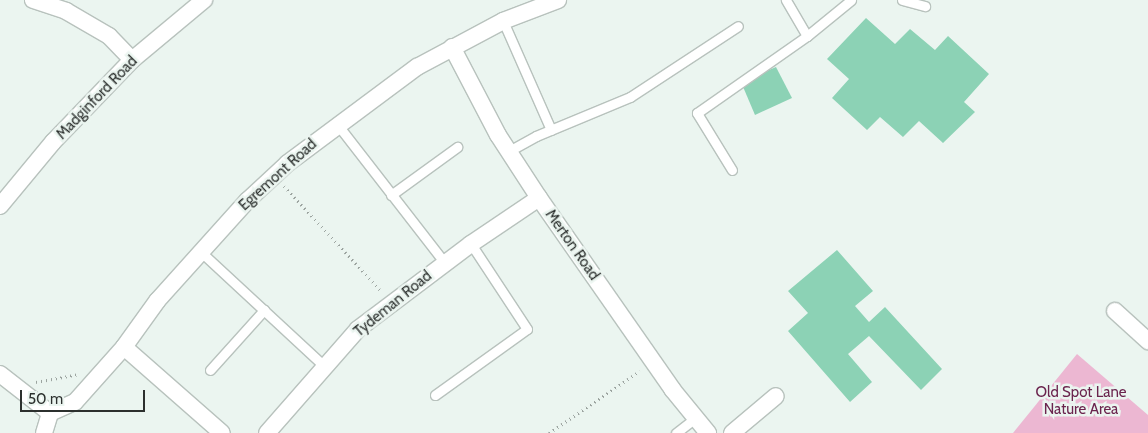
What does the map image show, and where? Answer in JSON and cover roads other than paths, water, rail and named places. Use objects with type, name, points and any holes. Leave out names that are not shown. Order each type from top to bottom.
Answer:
[{"type":"street","points":[[33,0],[66,11],[109,36],[132,60]]},
{"type":"street","name":"Madginford Road","points":[[0,206],[53,142],[132,60],[204,0]]},
{"type":"street","name":"Egremont Road","points":[[50,413],[75,402],[124,346],[157,301],[201,252],[274,176],[337,124],[452,47],[503,21],[558,0]]},
{"type":"street","name":"Merton Road","points":[[452,47],[509,152],[539,198],[653,362],[708,433]]},
{"type":"street","name":"Tydeman Road","points":[[267,433],[358,329],[470,244],[539,198]]},
{"type":"street","points":[[1115,312],[1145,333]]},
{"type":"street","points":[[124,346],[222,433]]},
{"type":"street","points":[[0,374],[50,413],[44,433]]},
{"type":"street","points":[[732,433],[776,396]]},
{"type":"lane","points":[[786,0],[807,36]]},
{"type":"lane","points":[[732,170],[697,113],[807,36],[851,0]]},
{"type":"lane","points":[[902,0],[925,6]]},
{"type":"lane","points":[[503,21],[551,130]]},
{"type":"lane","points":[[509,152],[551,130],[630,97],[738,26]]},
{"type":"lane","points":[[337,124],[445,263]]},
{"type":"lane","points":[[391,195],[457,147]]},
{"type":"lane","points":[[435,395],[528,329],[470,244]]},
{"type":"lane","points":[[201,252],[325,368]]},
{"type":"lane","points":[[210,370],[264,310]]},
{"type":"lane","points":[[676,433],[695,418]]},
{"type":"park label","name":"Old Spot Lane Nature Area","points":[[1081,400]]}]
